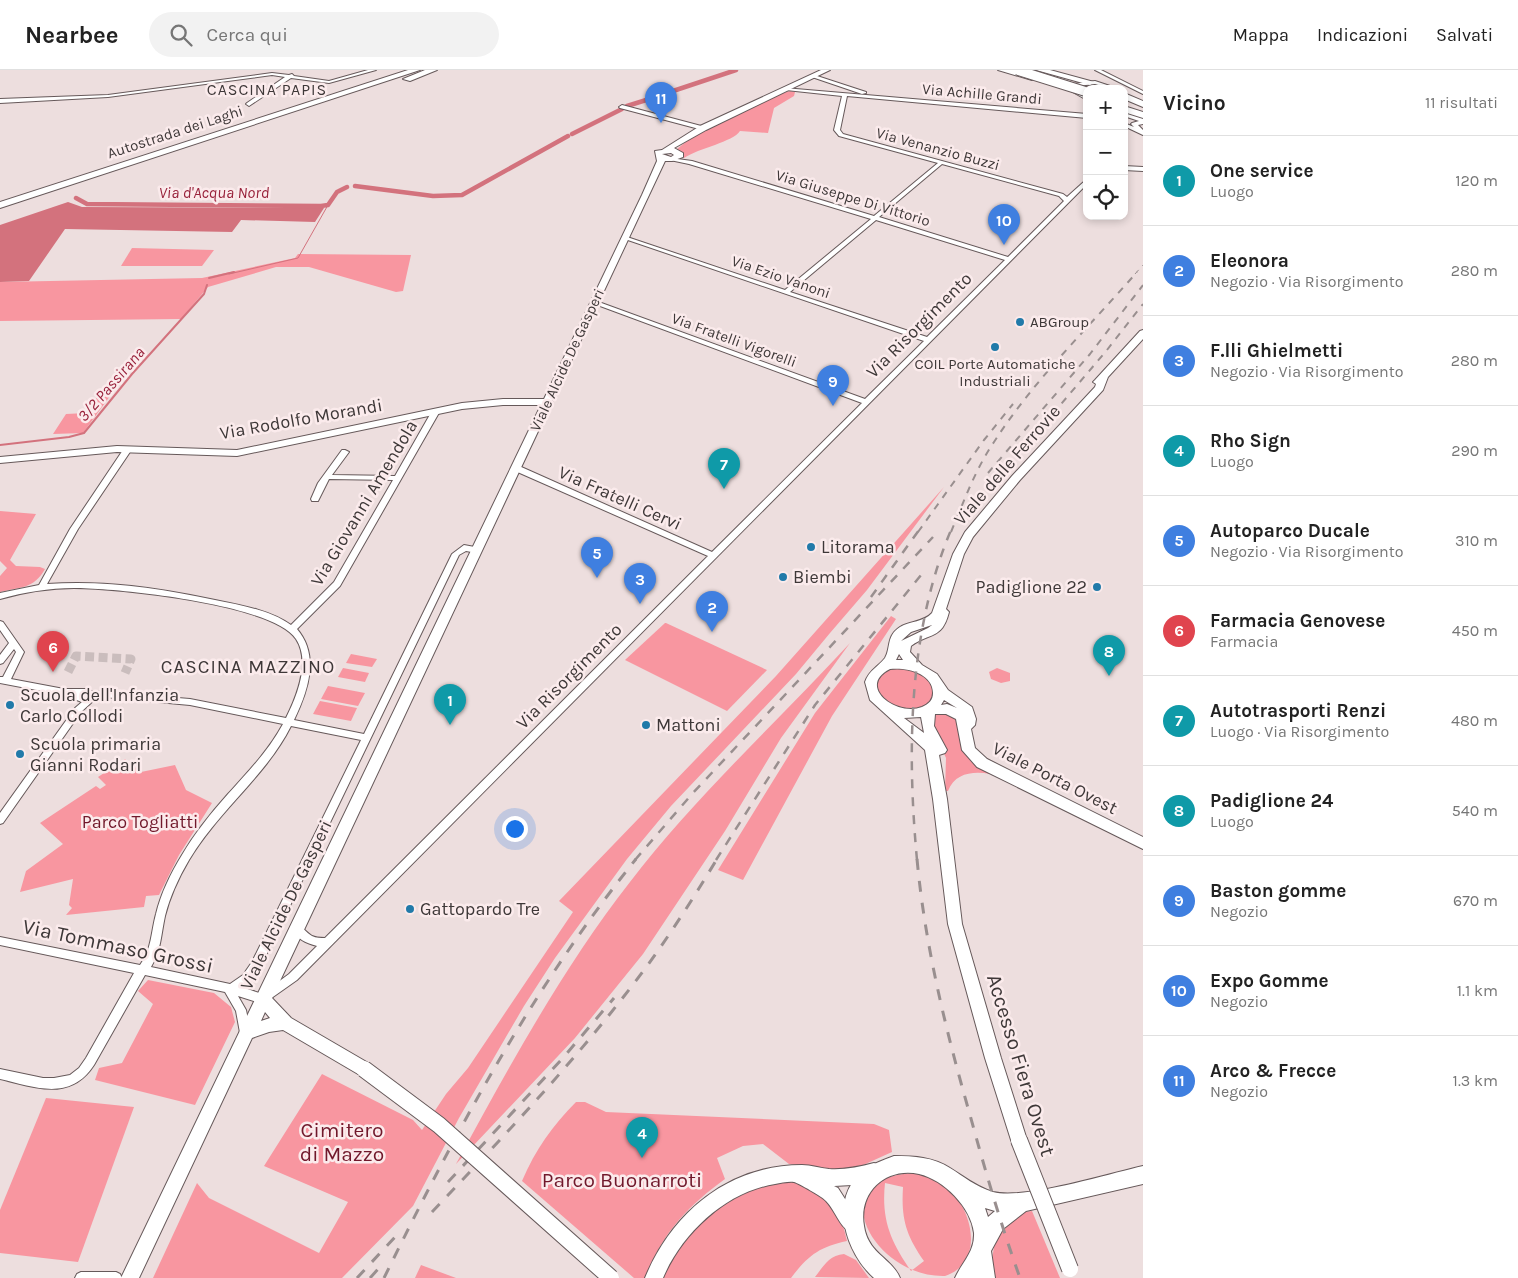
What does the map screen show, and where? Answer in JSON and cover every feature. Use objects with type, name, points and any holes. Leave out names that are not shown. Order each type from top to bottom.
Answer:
[{"type":"highway","name":"Autostrada dei Laghi","points":[[0,200],[402,70]]},
{"type":"highway","name":"Autostrada dei Laghi","points":[[0,205],[416,70]]},
{"type":"highway","points":[[270,117],[433,70]]},
{"type":"highway","points":[[1002,70],[1042,80],[1075,94]]},
{"type":"highway","points":[[1017,70],[1083,87]]},
{"type":"highway","points":[[1027,70],[1083,87]]},
{"type":"highway","points":[[1044,71],[1083,86]]},
{"type":"highway","points":[[1128,98],[1143,104]]},
{"type":"highway","points":[[1128,111],[1142,116]]},
{"type":"main road","points":[[890,1278],[868,1258],[854,1228],[853,1215],[856,1195],[868,1179],[884,1168],[908,1164],[927,1166],[944,1174],[961,1187],[992,1201],[1021,1204],[1143,1175]]},
{"type":"main road","points":[[961,1187],[978,1212],[983,1230],[982,1250],[985,1278]]},
{"type":"main road","points":[[965,1278],[973,1270],[996,1222],[1021,1204]]},
{"type":"street","points":[[0,101],[108,96],[264,75],[292,75],[329,82],[374,70]]},
{"type":"street","name":"Viale Alcide De Gasperi","points":[[657,171],[663,163],[703,128],[827,70]]},
{"type":"street","points":[[1090,85],[1097,76],[1094,70]]},
{"type":"street","points":[[1094,70],[1112,85]]},
{"type":"street","points":[[1094,70],[1143,93]]},
{"type":"street","points":[[249,104],[292,75]]},
{"type":"street","name":"Via Achille Grandi","points":[[814,76],[876,97]]},
{"type":"street","points":[[1083,87],[1075,85],[1073,88],[1075,94],[1083,97]]},
{"type":"street","name":"Via Achille Grandi","points":[[784,90],[1083,116]]},
{"type":"street","name":"Via Venanzio Buzzi","points":[[845,95],[838,133],[1061,195],[1067,200]]},
{"type":"street","points":[[625,107],[703,128]]},
{"type":"street","points":[[1128,116],[1132,127]]},
{"type":"street","points":[[1142,116],[1134,125],[1143,132]]},
{"type":"street","points":[[1128,126],[1143,132]]},
{"type":"street","name":"Viale Alcide De Gasperi","points":[[130,1278],[657,171],[661,158],[658,153],[666,150],[675,154]]},
{"type":"street","points":[[661,158],[675,154]]},
{"type":"street","name":"Via Giuseppe Di Vittorio","points":[[675,154],[690,162],[1009,259]]},
{"type":"street","points":[[786,292],[942,162]]},
{"type":"street","points":[[1128,168],[1143,169]]},
{"type":"street","name":"Via Risorgimento","points":[[263,999],[292,977],[1083,185]]},
{"type":"street","name":"Via Ezio Vanoni","points":[[625,238],[928,340]]},
{"type":"street","name":"Via Fratelli Vigorelli","points":[[594,302],[866,402]]},
{"type":"street","name":"Viale delle Ferrovie","points":[[918,668],[904,653],[905,644],[935,630],[943,615],[944,600],[954,563],[968,537],[1078,410],[1100,388],[1104,378],[1143,333]]},
{"type":"street","name":"Via Rodolfo Morandi","points":[[0,460],[128,449],[236,452],[488,402],[547,402]]},
{"type":"street","name":"Via Giovanni Amendola","points":[[292,629],[337,584],[436,411]]},
{"type":"street","points":[[41,588],[74,529],[128,449]]},
{"type":"street","points":[[315,499],[326,477],[345,452]]},
{"type":"street","name":"Via Fratelli Cervi","points":[[516,468],[713,555]]},
{"type":"street","points":[[326,477],[398,478]]},
{"type":"street","name":"Viale Alcide De Gasperi","points":[[229,988],[247,978],[256,965],[456,554],[464,548],[477,550]]},
{"type":"street","points":[[0,596],[41,588],[98,587],[175,596],[254,614],[292,629],[302,641],[307,666],[303,687],[288,722],[263,759],[209,821],[190,850],[170,887],[160,916],[154,952],[91,1061],[76,1078],[68,1083],[57,1084],[0,1074]]},
{"type":"street","name":"Viale delle Ferrovie","points":[[882,668],[892,659],[895,641],[899,634],[907,628],[935,618],[944,600]]},
{"type":"street","points":[[0,624],[20,654],[3,681],[87,698],[115,696],[190,702],[367,738]]},
{"type":"street","points":[[0,661],[14,643]]},
{"type":"street","points":[[900,664],[918,668],[926,671],[939,685],[941,694],[939,701],[930,710],[926,722],[942,760],[940,798],[933,755],[928,744],[900,722],[876,699],[871,687],[871,680],[882,668],[900,664]]},
{"type":"street","name":"Viale Porta Ovest","points":[[939,685],[945,694],[958,702],[968,712],[971,719],[967,732]]},
{"type":"street","points":[[0,820],[87,698]]},
{"type":"street","points":[[884,706],[907,714],[930,710]]},
{"type":"street","name":"Viale Porta Ovest","points":[[930,710],[942,708],[956,712],[964,720],[969,750],[982,763],[1143,843]]},
{"type":"street","name":"Accesso Fiera Ovest","points":[[940,798],[955,924],[993,1058],[1019,1140],[1072,1275]]},
{"type":"street","points":[[297,929],[305,938],[318,942],[327,942]]},
{"type":"street","name":"Via Tommaso Grossi","points":[[0,941],[229,988],[263,999]]},
{"type":"street","name":"Via Tommaso Grossi","points":[[229,988],[241,1010],[245,1034]]},
{"type":"street","points":[[263,999],[285,1023],[364,1070],[439,1125],[611,1278]]},
{"type":"street","points":[[245,1034],[268,1025],[285,1023]]},
{"type":"street","points":[[654,1278],[667,1251],[681,1232],[726,1193],[757,1180],[791,1174],[804,1173],[849,1177],[884,1168]]},
{"type":"street","points":[[791,1174],[814,1182],[832,1194],[854,1228]]},
{"type":"street","points":[[868,1258],[876,1278]]},
{"type":"street","points":[[81,1278],[116,1278]]},
{"type":"green space","points":[[790,91],[795,92],[794,96],[774,108],[768,133],[740,131],[723,142],[684,158],[677,149],[693,136]]},
{"type":"green space","points":[[132,248],[214,250],[202,266],[121,266]]},
{"type":"green space","points":[[298,254],[411,255],[403,291],[396,292],[309,267],[276,267],[208,287],[181,319],[0,321],[0,282],[202,278],[295,258]]},
{"type":"green space","points":[[110,396],[83,433],[53,434],[66,414],[86,413],[97,397]]},
{"type":"green space","name":"Cimitero di Mazzo","points":[[944,487],[867,590],[796,674],[671,806],[627,859],[555,958],[524,1006],[459,1118],[413,1206],[342,1278],[153,1278],[197,1183],[209,1198],[319,1253],[348,1202],[264,1166],[322,1074],[413,1120],[422,1130],[446,1094],[468,1068],[573,912],[559,901],[776,676]]},
{"type":"green space","points":[[0,511],[36,514],[10,560],[16,566],[45,569],[41,576],[31,584],[0,592],[0,576],[7,568],[0,561]]},
{"type":"green space","points":[[891,616],[896,619],[832,716],[743,880],[718,870],[815,713]]},
{"type":"green space","points":[[665,623],[767,670],[727,711],[625,660]]},
{"type":"green space","points":[[850,643],[781,738],[725,831],[643,954],[575,1038],[456,1164],[537,1019],[605,915],[655,850],[709,789]]},
{"type":"green space","points":[[351,654],[377,659],[372,667],[346,663]]},
{"type":"green space","points":[[900,667],[924,674],[933,682],[935,698],[925,707],[907,710],[887,704],[876,692],[875,680],[888,669]]},
{"type":"green space","points":[[343,668],[369,673],[365,682],[338,677]]},
{"type":"green space","points":[[997,668],[1010,673],[1010,681],[1001,683],[991,679],[989,672]]},
{"type":"green space","points":[[328,686],[365,693],[358,706],[321,699]]},
{"type":"green space","points":[[320,701],[357,708],[351,721],[313,714]]},
{"type":"green space","points":[[935,712],[955,714],[966,753],[973,762],[990,774],[971,773],[965,775],[955,780],[948,791],[945,791],[946,758],[931,725]]},
{"type":"green space","name":"Parco Togliatti","points":[[125,759],[141,772],[175,765],[186,790],[212,803],[179,855],[159,895],[146,896],[144,907],[66,915],[72,908],[69,905],[73,879],[20,892],[26,871],[63,844],[40,823],[96,786],[100,789],[106,785],[98,777]]},
{"type":"green space","points":[[148,980],[214,993],[231,1007],[235,1022],[195,1105],[95,1080],[99,1068],[122,1063],[153,1004],[138,991]]},
{"type":"green space","points":[[46,1098],[134,1107],[78,1262],[0,1253],[0,1210]]},
{"type":"green space","name":"Parco Buonarroti","points":[[576,1102],[585,1102],[606,1112],[874,1124],[889,1130],[892,1152],[861,1166],[834,1170],[789,1164],[763,1144],[743,1146],[717,1158],[725,1179],[699,1199],[677,1222],[659,1248],[646,1278],[634,1278],[522,1181],[545,1138]]},
{"type":"green space","points":[[914,1173],[918,1174],[940,1183],[948,1188],[957,1198],[969,1222],[971,1235],[970,1248],[966,1260],[958,1269],[945,1276],[919,1272],[913,1269],[924,1261],[913,1243],[906,1226],[903,1208],[903,1187],[885,1183],[884,1196],[889,1230],[908,1267],[896,1261],[879,1245],[867,1227],[863,1208],[869,1191],[885,1179]]},
{"type":"green space","points":[[799,1182],[828,1198],[843,1225],[847,1241],[828,1246],[814,1254],[802,1264],[791,1278],[663,1278],[686,1240],[700,1224],[717,1210],[736,1198],[756,1189],[777,1184]]},
{"type":"green space","points":[[1032,1211],[1060,1278],[992,1278],[993,1253],[1001,1227],[1012,1215]]},
{"type":"green space","points":[[844,1254],[856,1260],[869,1278],[815,1277],[830,1259]]},
{"type":"green space","points":[[421,1265],[456,1278],[415,1278]]},
{"type":"shaded area","points":[[68,202],[82,207],[324,208],[315,222],[241,220],[232,232],[65,229],[29,281],[0,282],[0,225]]},
{"type":"waterway","name":"Via d'Acqua Nord","points":[[664,94],[736,70]]},
{"type":"waterway","name":"Via d'Acqua Nord","points":[[627,106],[659,96]]},
{"type":"waterway","name":"Via d'Acqua Nord","points":[[572,134],[622,109]]},
{"type":"waterway","name":"Via d'Acqua Nord","points":[[355,186],[433,196],[462,195],[568,136]]},
{"type":"waterway","name":"Via d'Acqua Nord","points":[[76,198],[87,204],[321,206],[328,205],[337,192],[347,187]]},
{"type":"waterway","name":"3/2 Passirana","points":[[229,274],[298,258],[328,205]]},
{"type":"waterway","name":"3/2 Passirana","points":[[209,278],[234,272]]},
{"type":"waterway","name":"3/2 Passirana","points":[[0,445],[69,437],[84,433],[132,374],[204,294],[207,285]]},
{"type":"tunnel","points":[[68,672],[76,656],[131,659],[125,673]]},
{"type":"railway","points":[[1135,274],[1143,265]]},
{"type":"railway","points":[[951,532],[981,464],[1010,419],[1062,355],[1137,272]]},
{"type":"railway","points":[[988,473],[1090,354],[1143,285]]},
{"type":"railway","points":[[971,510],[1107,350],[1143,304]]},
{"type":"railway","points":[[918,532],[984,440],[1013,404]]},
{"type":"railway","points":[[871,597],[919,530]]},
{"type":"railway","points":[[917,860],[912,777],[914,693],[926,609],[937,569],[951,530]]},
{"type":"railway","points":[[635,860],[692,794],[933,537]]},
{"type":"railway","points":[[716,860],[815,705],[926,569]]},
{"type":"railway","points":[[384,1278],[439,1169],[498,1061],[563,958],[636,859]]},
{"type":"railway","points":[[432,1212],[542,1094],[620,1002],[691,902],[717,859]]},
{"type":"railway","points":[[917,859],[925,924],[945,1020],[987,1177],[1020,1278]]},
{"type":"railway","points":[[448,1182],[562,1059],[614,998]]},
{"type":"railway","points":[[357,1278],[395,1237]]},
{"type":"railway","points":[[370,1278],[380,1267]]},
{"type":"place","name":"Arco & Frecce","points":[[661,123]]},
{"type":"place","name":"Expo Gomme","points":[[1004,245]]},
{"type":"place","name":"ABGroup","points":[[1020,322]]},
{"type":"place","name":"COIL Porte Automatiche Industriali","points":[[995,347]]},
{"type":"place","name":"Baston gomme","points":[[833,406]]},
{"type":"place","name":"Autotrasporti Renzi","points":[[724,489]]},
{"type":"place","name":"Litorama","points":[[811,547]]},
{"type":"place","name":"Biembi","points":[[783,577]]},
{"type":"place","name":"Autoparco Ducale","points":[[597,578]]},
{"type":"place","name":"Padiglione 22","points":[[1097,587]]},
{"type":"place","name":"F.lli Ghielmetti","points":[[640,604]]},
{"type":"place","name":"Eleonora","points":[[712,632]]},
{"type":"place","name":"Farmacia Genovese","points":[[53,672]]},
{"type":"place","name":"Padiglione 24","points":[[1109,676]]},
{"type":"place","name":"Scuola dell'Infanzia Carlo Collodi","points":[[10,705]]},
{"type":"place","name":"One service","points":[[450,725]]},
{"type":"place","name":"Mattoni","points":[[646,725]]},
{"type":"place","name":"Scuola primaria Gianni Rodari","points":[[20,754]]},
{"type":"place","name":"Gattopardo Tre","points":[[410,909]]},
{"type":"place","name":"Rho Sign","points":[[642,1158]]},
{"type":"district","name":"CASCINA PAPIS","points":[[267,89]]},
{"type":"district","name":"CASCINA MAZZINO","points":[[248,667]]}]
